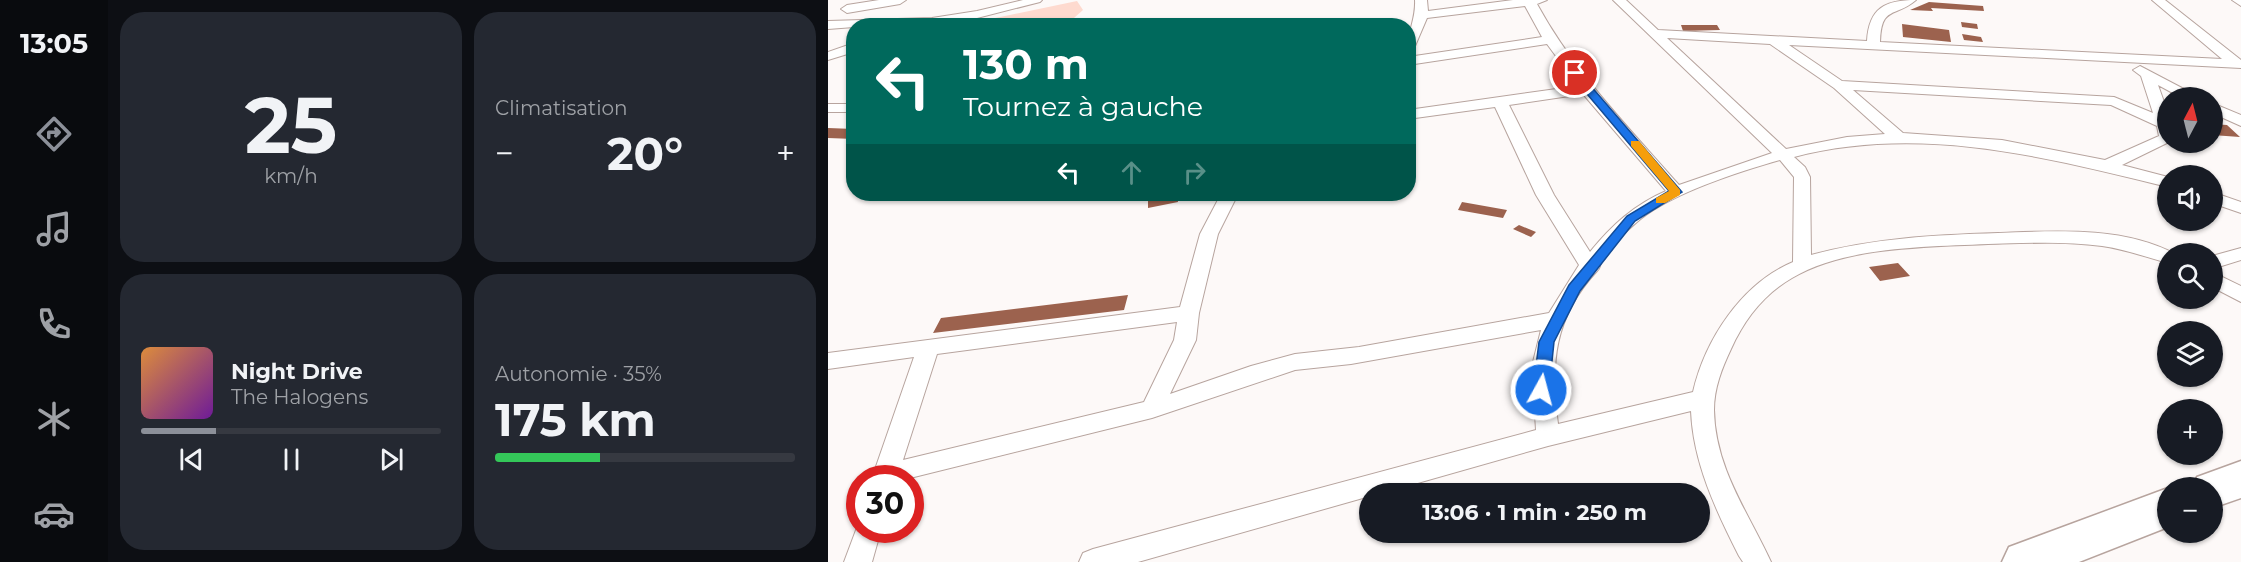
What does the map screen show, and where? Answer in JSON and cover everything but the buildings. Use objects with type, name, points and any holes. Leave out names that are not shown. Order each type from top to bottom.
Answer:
[{"type":"highway","points":[[2223,486],[2241,479]]},
{"type":"highway","points":[[2025,562],[2157,511]]},
{"type":"street","points":[[828,25],[850,5],[900,0]]},
{"type":"street","points":[[958,18],[1036,0]]},
{"type":"street","points":[[1416,28],[1422,15],[1421,0]]},
{"type":"street","points":[[1619,0],[1784,154],[1802,177],[1802,265]]},
{"type":"street","points":[[1873,45],[1874,22],[1886,8],[1910,0]]},
{"type":"street","points":[[2158,0],[2239,65]]},
{"type":"street","points":[[1422,15],[1535,1],[1550,40],[1587,89],[1676,192]]},
{"type":"street","points":[[954,18],[961,17]]},
{"type":"street","points":[[828,25],[846,23]]},
{"type":"street","points":[[1655,34],[2239,65]]},
{"type":"street","points":[[1416,60],[1550,40]]},
{"type":"street","points":[[1773,40],[1839,85],[1899,138]]},
{"type":"street","points":[[828,56],[846,50]]},
{"type":"street","points":[[2120,58],[2172,87]]},
{"type":"street","points":[[2147,74],[2157,105]]},
{"type":"street","points":[[1839,85],[2114,101],[2157,120]]},
{"type":"street","points":[[1416,114],[1587,89]]},
{"type":"street","points":[[1501,103],[1545,195],[1590,267]]},
{"type":"street","points":[[828,108],[846,108]]},
{"type":"street","points":[[2223,112],[2241,121]]},
{"type":"street","points":[[1548,436],[1541,390],[1547,342],[1557,319],[1590,267],[1631,218],[1676,192],[1784,154],[1826,144],[1899,138],[1998,145],[2106,166],[2157,179]]},
{"type":"street","points":[[2106,166],[2157,142]]},
{"type":"street","points":[[1152,409],[1182,347],[1209,234],[1226,201]]},
{"type":"street","points":[[2223,201],[2241,208]]},
{"type":"street","points":[[1757,562],[1729,512],[1716,481],[1705,432],[1703,399],[1711,368],[1719,350],[1744,310],[1770,284],[1802,265],[1893,244],[1988,238],[2088,238],[2157,253]]},
{"type":"street","points":[[2223,260],[2241,254]]},
{"type":"street","points":[[2223,284],[2241,295]]},
{"type":"street","points":[[828,361],[1189,314]]},
{"type":"street","points":[[924,466],[1152,409],[1249,374],[1298,362],[1468,338],[1557,319]]},
{"type":"street","points":[[889,465],[928,349]]},
{"type":"street","points":[[1093,562],[1548,436],[1703,399]]},
{"type":"street","points":[[858,562],[864,543]]},
{"type":"shaded area","points":[[1077,1],[1083,10],[1074,18],[995,18]]},
{"type":"slow traffic","points":[[1635,144],[1676,192],[1660,200]]},
{"type":"route","points":[[1541,390],[1547,342],[1574,289],[1631,218],[1676,192],[1575,73]]}]
